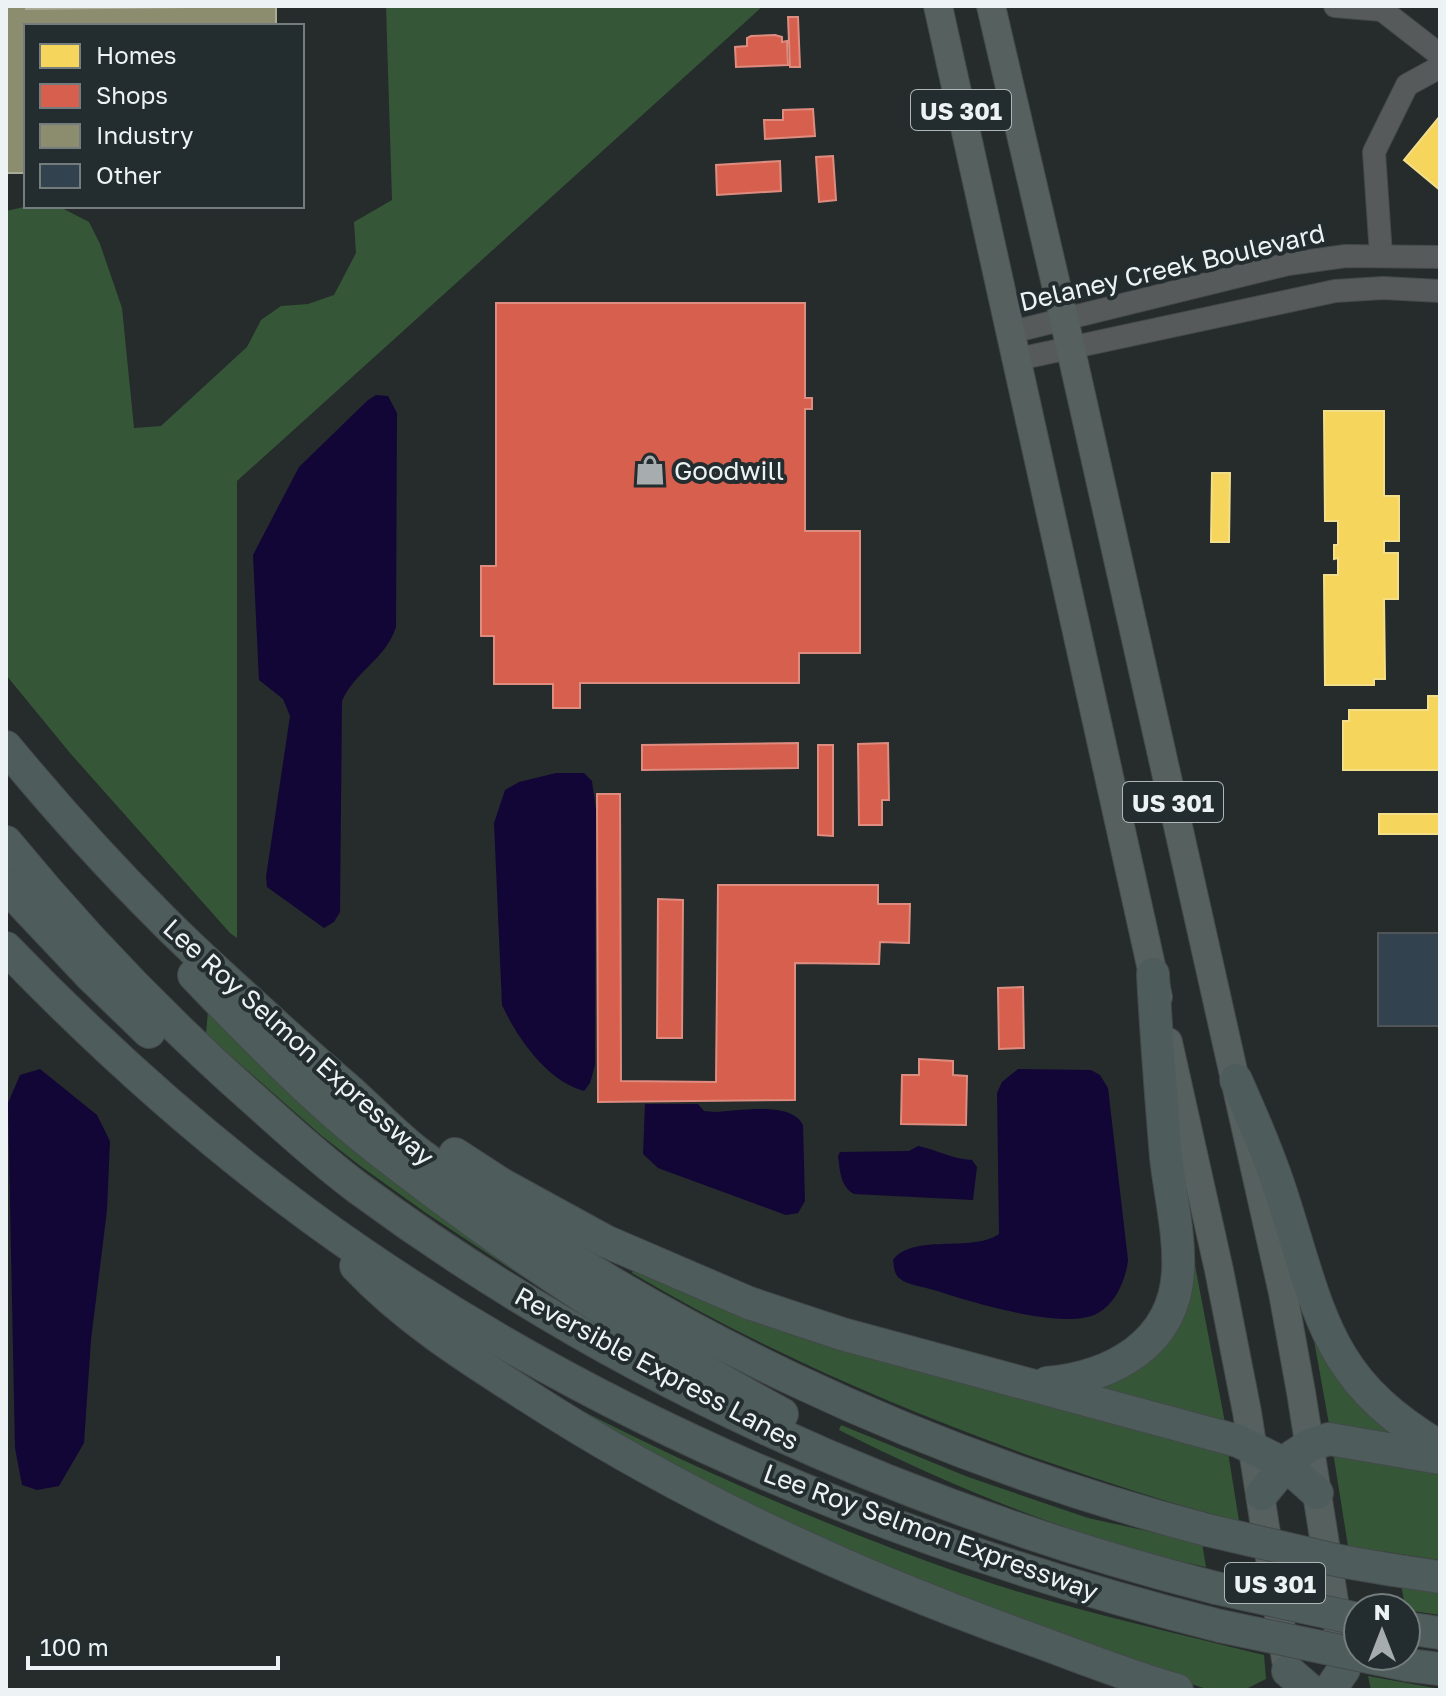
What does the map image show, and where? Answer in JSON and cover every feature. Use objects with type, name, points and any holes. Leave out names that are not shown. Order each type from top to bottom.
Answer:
[{"type":"highway","name":"Lee Roy Selmon Expressway","points":[[6,747],[166,923],[211,978],[415,1150],[489,1204],[593,1272],[720,1344],[872,1416],[1053,1485],[1125,1509],[1207,1530],[1340,1561],[1440,1577]]},
{"type":"highway","name":"Reversible Express Lanes","points":[[6,842],[104,955],[154,1022],[204,1068],[356,1186],[514,1294],[621,1356],[783,1437],[890,1482],[1049,1541],[1216,1588],[1342,1616]]},
{"type":"highway","points":[[6,886],[91,976],[154,1022]]},
{"type":"highway","name":"Lee Roy Selmon Expressway","points":[[6,948],[147,1085],[320,1224],[495,1337],[648,1419],[727,1457],[879,1519],[1014,1566],[1161,1612],[1407,1665],[1440,1669]]},
{"type":"highway","points":[[1035,1384],[1077,1379],[1117,1365],[1153,1336],[1173,1300],[1178,1260],[1161,1103],[1153,974]]},
{"type":"highway","points":[[211,978],[335,1114],[498,1240],[539,1270],[658,1345],[818,1432],[890,1482]]},
{"type":"highway","points":[[1236,1080],[1282,1196],[1329,1337],[1353,1375],[1374,1399],[1400,1422],[1440,1447]]},
{"type":"highway","points":[[352,1094],[605,1241],[806,1322],[1253,1447],[1297,1454]]},
{"type":"highway","points":[[320,1224],[375,1286],[441,1339],[532,1400],[660,1476],[794,1543],[914,1595],[1165,1688]]},
{"type":"highway","points":[[1262,1494],[1297,1454],[1337,1438],[1440,1458]]},
{"type":"highway","points":[[1297,1454],[1317,1493]]},
{"type":"main road","name":"US 301","points":[[938,6],[1219,1270],[1296,1684]]},
{"type":"main road","name":"US 301","points":[[991,6],[1283,1293],[1297,1454]]},
{"type":"main road","name":"US 301","points":[[1317,1493],[1341,1683]]},
{"type":"street","points":[[1335,6],[1382,10],[1440,55]]},
{"type":"street","points":[[1381,255],[1374,152],[1407,85],[1440,67]]},
{"type":"street","name":"Delaney Creek Boulevard","points":[[1015,346],[1064,319],[1181,293],[1288,264],[1346,256],[1440,257]]},
{"type":"street","name":"Delaney Creek Boulevard","points":[[1015,346],[1070,346],[1335,291],[1383,288],[1440,291]]},
{"type":"green space","points":[[386,6],[763,6],[237,481],[237,938],[70,753],[6,675],[6,211],[24,207],[62,208],[89,222],[122,308],[134,428],[161,426],[247,347],[261,320],[281,306],[308,304],[334,295],[356,253],[354,222],[392,200]]},
{"type":"green space","points":[[208,1011],[527,1274],[526,1279],[426,1213],[322,1136],[206,1034]]},
{"type":"green space","points":[[1194,1260],[1226,1428],[1086,1393],[1110,1377]]},
{"type":"green space","points":[[637,1263],[1227,1446],[1239,1521],[1162,1500],[1036,1458],[880,1398],[779,1352],[680,1301],[632,1273]]},
{"type":"green space","points":[[1310,1318],[1400,1439],[1329,1424]]},
{"type":"green space","points":[[538,1388],[746,1488],[852,1533],[960,1573],[1035,1597],[1264,1655],[1266,1679],[1244,1690],[1209,1690],[891,1581],[797,1538]]},
{"type":"green space","points":[[841,1425],[968,1477],[1088,1518],[1202,1543],[1206,1567],[1113,1543],[1018,1510],[882,1451],[839,1430]]},
{"type":"green space","points":[[1333,1452],[1440,1468],[1440,1560],[1348,1546]]},
{"type":"green space","points":[[1401,1585],[1440,1594],[1440,1615],[1422,1612],[1422,1592],[1402,1592]]},
{"type":"green space","points":[[1368,1676],[1440,1689],[1440,1690],[1371,1690]]},
{"type":"shaded area","points":[[376,395],[388,396],[397,413],[396,627],[385,648],[355,681],[342,701],[340,912],[334,922],[324,928],[267,887],[290,716],[283,699],[259,680],[253,555],[299,467]]},
{"type":"shaded area","points":[[556,773],[584,773],[592,781],[596,810],[595,1065],[590,1083],[584,1091],[558,1078],[535,1057],[502,1005],[494,823],[505,790],[519,782]]},
{"type":"shaded area","points":[[40,1069],[97,1115],[110,1141],[107,1210],[91,1340],[84,1443],[59,1486],[37,1490],[22,1485],[15,1448],[8,1103],[20,1075]]},
{"type":"shaded area","points":[[1018,1069],[1091,1070],[1100,1075],[1108,1088],[1128,1260],[1115,1297],[1098,1313],[1083,1318],[1041,1317],[993,1307],[906,1282],[894,1270],[893,1260],[914,1247],[973,1242],[999,1234],[997,1093],[1002,1082]]},
{"type":"shaded area","points":[[645,1104],[698,1104],[704,1111],[715,1112],[776,1110],[797,1118],[803,1125],[805,1201],[798,1213],[786,1215],[658,1168],[643,1154]]},
{"type":"shaded area","points":[[918,1146],[972,1160],[977,1167],[973,1200],[854,1194],[843,1182],[840,1152],[909,1151]]},
{"type":"building: Homes","points":[[1440,116],[1440,190],[1404,160]]},
{"type":"building: Homes","points":[[1324,411],[1384,411],[1384,496],[1399,496],[1399,541],[1384,541],[1384,553],[1398,553],[1398,599],[1384,599],[1385,679],[1374,679],[1374,685],[1325,685],[1324,575],[1338,575],[1334,545],[1338,545],[1338,521],[1325,521]]},
{"type":"building: Homes","points":[[1212,473],[1230,473],[1229,542],[1211,542]]},
{"type":"building: Homes","points":[[1428,696],[1440,696],[1440,770],[1343,770],[1343,721],[1349,721],[1349,710],[1428,710]]},
{"type":"building: Homes","points":[[1379,814],[1440,814],[1440,834],[1379,834]]},
{"type":"building: Shops","points":[[788,17],[798,17],[800,67],[790,67]]},
{"type":"building: Shops","points":[[751,36],[782,37],[782,42],[787,41],[788,65],[736,67],[735,47],[747,46],[747,38]]},
{"type":"building: Shops","points":[[813,109],[815,136],[765,139],[764,120],[783,120],[783,110]]},
{"type":"building: Shops","points":[[833,156],[836,200],[819,202],[816,157]]},
{"type":"building: Shops","points":[[780,161],[781,191],[717,195],[716,165]]},
{"type":"building: Shops","name":"Goodwill","points":[[496,303],[805,303],[805,398],[812,398],[812,409],[805,409],[805,531],[860,531],[860,653],[799,653],[799,683],[580,683],[580,708],[553,708],[553,684],[494,684],[494,636],[481,636],[481,566],[496,566]]},
{"type":"building: Shops","points":[[798,743],[798,768],[642,770],[642,745]]},
{"type":"building: Shops","points":[[888,743],[889,800],[882,800],[882,825],[859,825],[858,744]]},
{"type":"building: Shops","points":[[818,745],[833,745],[833,836],[818,835]]},
{"type":"building: Shops","points":[[597,794],[620,794],[621,1081],[716,1082],[718,885],[878,885],[878,904],[910,904],[909,943],[880,942],[879,964],[795,963],[795,1100],[598,1102]]},
{"type":"building: Shops","points":[[658,899],[683,900],[682,1038],[657,1038]]},
{"type":"building: Shops","points":[[1023,987],[1024,1048],[999,1049],[998,988]]},
{"type":"building: Shops","points":[[919,1059],[953,1061],[953,1075],[967,1076],[966,1125],[901,1124],[902,1075],[919,1075]]},
{"type":"building: Industry","points":[[6,6],[26,6],[26,9],[276,6],[276,24],[24,24],[24,173],[6,173]]},
{"type":"building: Other","points":[[1378,933],[1440,933],[1440,1026],[1378,1026]]},
{"type":"place","name":"Goodwill","points":[[650,470]]}]
